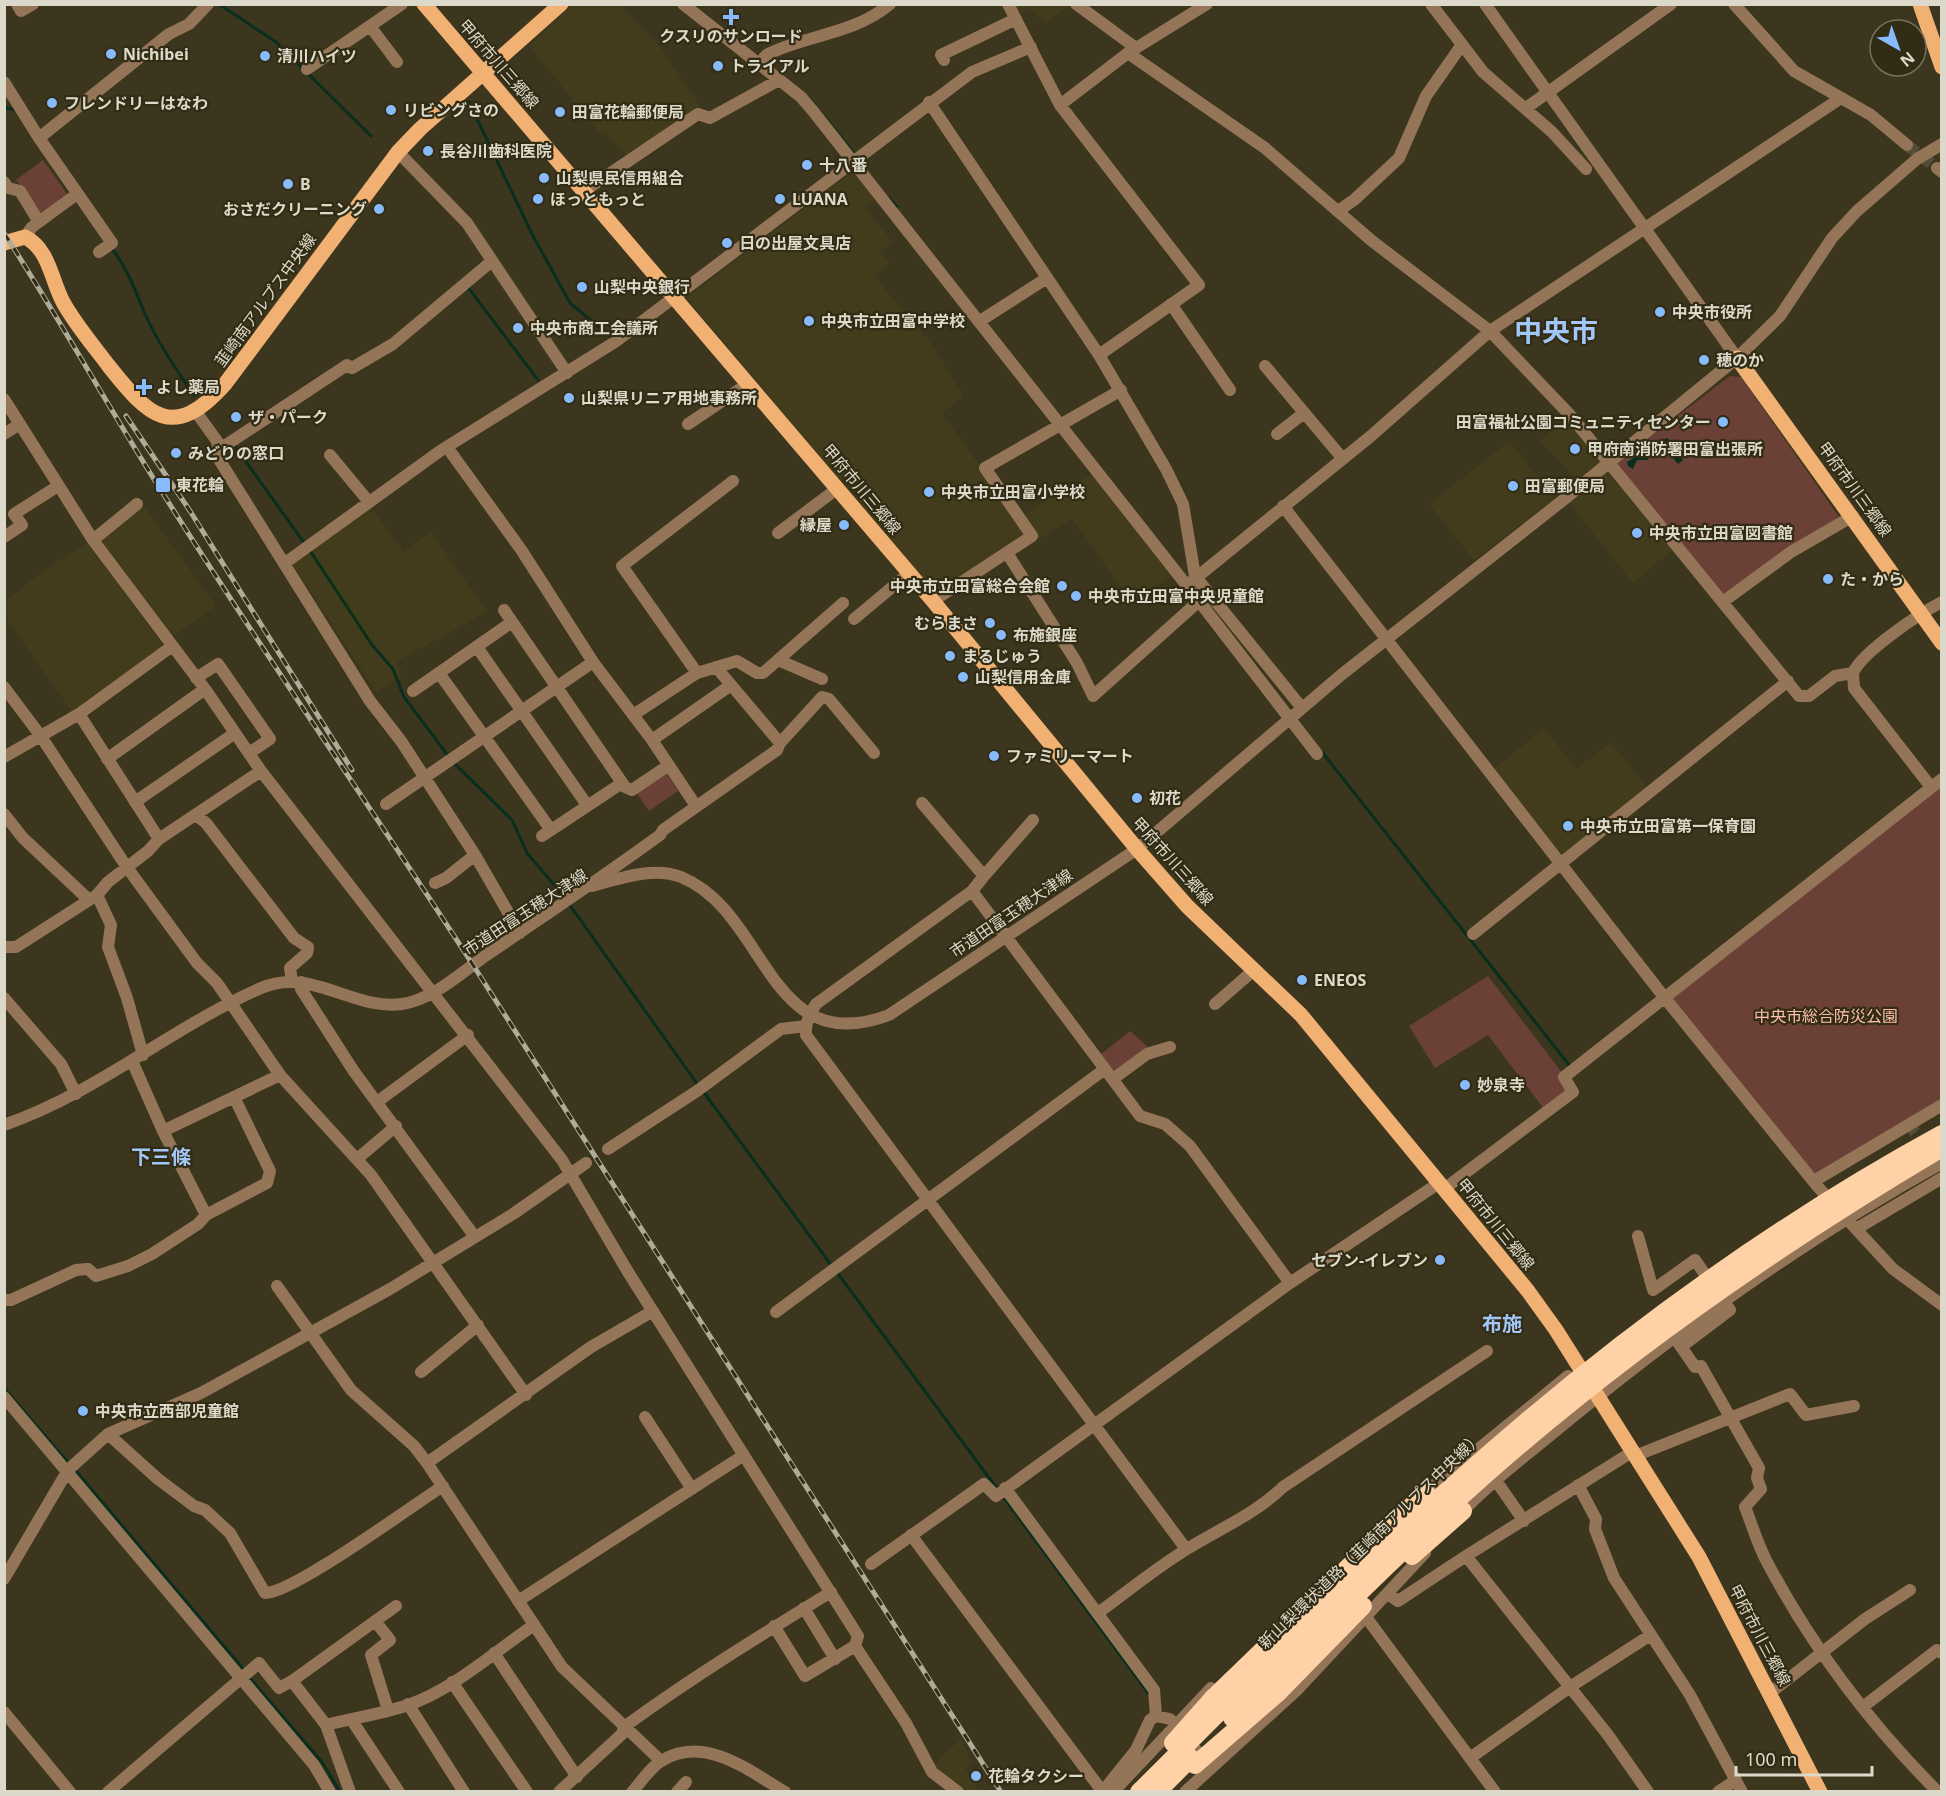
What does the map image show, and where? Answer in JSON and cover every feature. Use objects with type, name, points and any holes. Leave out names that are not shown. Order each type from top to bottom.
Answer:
[{"type":"highway","name":"新山梨環状道路（韮崎南アルプス中央線）","points":[[1137,1791],[1413,1522],[1541,1409],[1630,1338],[1723,1271],[1823,1204],[1941,1134]]},
{"type":"highway","name":"新山梨環状道路（韮崎南アルプス中央線）","points":[[1158,1791],[1414,1540],[1518,1447],[1681,1317],[1736,1278],[1843,1214],[1941,1148]]},
{"type":"highway","points":[[1137,1791],[1144,1776],[1221,1689],[1387,1532],[1426,1492]]},
{"type":"highway","points":[[1158,1791],[1195,1765],[1278,1693],[1412,1556],[1463,1511]]},
{"type":"main road","name":"甲府市川三郷線","points":[[424,4],[838,488],[1137,849],[1187,906],[1319,1036],[1528,1291],[1579,1367],[1699,1557],[1820,1791]]},
{"type":"main road","name":"韮崎南アルプス中央線","points":[[196,412],[206,405],[225,384],[398,152],[420,129],[561,4]]},
{"type":"main road","points":[[1920,4],[1941,67]]},
{"type":"main road","points":[[4,243],[25,237],[34,242],[44,254],[64,304],[132,394],[147,409],[160,415],[177,417],[196,412]]},
{"type":"main road","name":"甲府市川三郷線","points":[[1737,358],[1853,516],[1941,643]]},
{"type":"street","points":[[17,4],[21,11],[33,4]]},
{"type":"street","points":[[39,138],[169,34],[189,24],[208,4]]},
{"type":"street","points":[[308,69],[402,4]]},
{"type":"street","points":[[683,4],[761,62],[813,111],[856,159],[1294,714],[1317,754]]},
{"type":"street","points":[[761,62],[872,17],[890,4]]},
{"type":"street","points":[[1008,4],[1060,105],[1199,285],[1100,356]]},
{"type":"street","points":[[1076,4],[1132,51],[1265,148],[1435,290],[1490,331],[1570,415],[1610,461],[1799,696],[1809,696],[1835,676],[1853,673]]},
{"type":"street","points":[[1060,105],[1195,7],[1208,4]]},
{"type":"street","points":[[1431,4],[1483,72],[1526,108],[1586,169]]},
{"type":"street","points":[[1485,4],[1737,358]]},
{"type":"street","points":[[1526,108],[1671,4]]},
{"type":"street","points":[[1734,4],[1794,71],[1871,115],[1907,145]]},
{"type":"street","points":[[944,60],[940,55],[1016,19]]},
{"type":"street","points":[[370,26],[397,62]]},
{"type":"street","points":[[1338,211],[1354,200],[1399,158],[1426,96],[1461,46]]},
{"type":"street","points":[[285,563],[447,447],[615,342],[929,102],[972,72],[1030,47]]},
{"type":"street","points":[[584,191],[698,114],[710,118],[779,80]]},
{"type":"street","points":[[4,82],[76,194],[112,243],[105,248]]},
{"type":"street","points":[[1190,581],[1343,459],[1490,331],[1643,227],[1748,162],[1841,98]]},
{"type":"street","points":[[929,102],[1100,356],[1166,469],[1183,504],[1190,581],[1199,601],[1294,714]]},
{"type":"street","name":"市道田富玉穂大津線","points":[[4,1125],[76,1094],[262,987],[297,982],[385,1004],[417,1001],[591,886],[627,876],[653,874],[680,876],[717,898],[789,999],[808,1021],[852,1026],[889,1016],[1137,849],[1294,714],[1737,358],[1780,316],[1832,238],[1857,211],[1917,159],[1941,144]]},
{"type":"street","points":[[398,152],[466,223],[567,373]]},
{"type":"street","points":[[4,182],[8,188],[20,191],[39,222]]},
{"type":"street","points":[[25,237],[39,222],[76,194]]},
{"type":"street","points":[[218,446],[226,445],[347,365],[352,368],[381,351],[466,285],[492,261]]},
{"type":"street","points":[[983,319],[1047,278]]},
{"type":"street","points":[[1171,304],[1230,390]]},
{"type":"street","points":[[1265,366],[1343,459]]},
{"type":"street","points":[[688,424],[749,383]]},
{"type":"street","points":[[933,601],[1032,536],[985,468],[1121,390]]},
{"type":"street","points":[[5,400],[93,540],[205,690],[261,771],[434,991],[562,1160],[653,1311],[858,1636],[855,1646],[805,1676],[774,1626]]},
{"type":"street","points":[[196,412],[217,441],[220,461],[369,701],[425,778],[475,855],[520,933]]},
{"type":"street","points":[[1278,434],[1304,413]]},
{"type":"street","points":[[4,434],[20,424]]},
{"type":"street","points":[[447,447],[522,551],[593,662],[652,740],[696,806]]},
{"type":"street","points":[[330,455],[369,502]]},
{"type":"street","points":[[697,673],[622,566],[733,481]]},
{"type":"street","points":[[4,537],[22,525],[14,514],[58,486]]},
{"type":"street","points":[[778,533],[838,488]]},
{"type":"street","points":[[93,540],[137,504]]},
{"type":"street","points":[[1283,507],[1664,997],[1824,1194],[1893,1269],[1941,1305]]},
{"type":"street","points":[[1724,601],[1791,552],[1853,516]]},
{"type":"street","points":[[1007,553],[1077,663],[1093,696],[1199,601]]},
{"type":"street","points":[[854,619],[909,573]]},
{"type":"street","points":[[1000,1492],[1290,1283],[1441,1186],[1573,1092],[1564,1077],[1936,783],[1854,688],[1853,673],[1863,660],[1920,614],[1941,602]]},
{"type":"street","points":[[633,715],[697,673],[737,661],[757,673],[763,673],[843,603]]},
{"type":"street","points":[[504,609],[622,783],[632,790],[669,765]]},
{"type":"street","points":[[413,691],[512,622]]},
{"type":"street","points":[[4,757],[79,714],[171,647]]},
{"type":"street","points":[[477,647],[587,805]]},
{"type":"street","points":[[778,660],[822,679]]},
{"type":"street","points":[[386,804],[452,761],[593,662]]},
{"type":"street","points":[[196,678],[218,664],[270,739],[249,753]]},
{"type":"street","points":[[716,667],[780,743]]},
{"type":"street","points":[[439,673],[547,833],[622,783]]},
{"type":"street","points":[[1473,934],[1788,681]]},
{"type":"street","points":[[652,740],[731,685]]},
{"type":"street","points":[[4,687],[40,735],[126,866],[197,963],[231,1003],[280,1075],[357,1159],[526,1395]]},
{"type":"street","points":[[107,759],[205,690]]},
{"type":"street","points":[[591,886],[696,806],[777,750],[780,743],[822,697],[829,699],[874,753]]},
{"type":"street","points":[[79,714],[159,839]]},
{"type":"street","points":[[135,802],[235,733]]},
{"type":"street","points":[[4,947],[16,947],[92,897],[126,866],[148,851],[159,839],[198,816],[261,771]]},
{"type":"street","points":[[922,803],[984,876]]},
{"type":"street","points":[[4,814],[23,838],[92,897],[111,925],[108,947],[127,998],[138,1058],[163,1131],[206,1215]]},
{"type":"street","points":[[198,816],[254,882],[294,938],[308,947],[307,952],[290,968],[301,989],[353,1070],[475,1237]]},
{"type":"street","points":[[1032,820],[972,891],[816,1004],[808,1021],[806,1035],[1186,1549]]},
{"type":"street","points":[[435,883],[446,878],[475,855]]},
{"type":"street","points":[[972,891],[1140,1116],[1165,1124],[1190,1146],[1290,1283]]},
{"type":"street","points":[[1215,1004],[1254,970]]},
{"type":"street","points":[[4,998],[61,1064],[76,1094]]},
{"type":"street","points":[[609,1149],[701,1088],[781,1029],[808,1021]]},
{"type":"street","points":[[377,1102],[468,1035]]},
{"type":"street","points":[[776,1312],[927,1200],[1109,1074],[1148,1054],[1170,1047]]},
{"type":"street","points":[[163,1131],[280,1075]]},
{"type":"street","points":[[4,1300],[11,1300],[76,1270],[88,1269],[96,1276],[128,1266],[198,1224],[206,1215],[267,1183],[270,1171],[234,1097]]},
{"type":"street","points":[[1814,1181],[1941,1105]]},
{"type":"street","points":[[1113,1791],[1253,1647],[1360,1548],[1473,1451],[1579,1367],[1705,1274],[1824,1194],[1941,1124]]},
{"type":"street","points":[[357,1159],[396,1126]]},
{"type":"street","points":[[1185,1791],[1210,1766],[1298,1689],[1463,1511],[1496,1480],[1597,1398],[1678,1342],[1725,1302],[1843,1214],[1941,1163]]},
{"type":"street","points":[[4,1579],[71,1468],[108,1434],[201,1393],[433,1263],[586,1164]]},
{"type":"street","points":[[1856,1229],[1941,1178]]},
{"type":"street","points":[[1638,1236],[1653,1290],[1695,1260],[1725,1302]]},
{"type":"street","points":[[278,1286],[351,1390],[414,1446],[427,1463],[562,1667],[661,1761]]},
{"type":"street","points":[[427,1463],[591,1347],[653,1311]]},
{"type":"street","points":[[421,1372],[478,1325]]},
{"type":"street","points":[[1678,1342],[1695,1367],[1701,1366],[1759,1468],[1757,1478],[1761,1489],[1745,1507],[1766,1560],[1821,1653],[1900,1751],[1938,1791]]},
{"type":"street","points":[[1098,1613],[1186,1549],[1239,1521],[1283,1487],[1487,1351]]},
{"type":"street","points":[[1388,1594],[1398,1601],[1578,1485],[1633,1454],[1790,1394],[1806,1415],[1854,1406]]},
{"type":"street","points":[[4,1397],[71,1468],[314,1765],[330,1791]]},
{"type":"street","points":[[645,1417],[692,1489]]},
{"type":"street","points":[[108,1434],[158,1479],[194,1506],[205,1510],[230,1533],[265,1593],[284,1587],[331,1560],[443,1485]]},
{"type":"street","points":[[1473,1451],[1524,1521]]},
{"type":"street","points":[[518,1600],[744,1455]]},
{"type":"street","points":[[871,1564],[984,1484],[1000,1492],[1098,1613],[1154,1690],[1156,1716]]},
{"type":"street","points":[[1578,1485],[1596,1519],[1595,1529],[1614,1578],[1649,1636],[1690,1695],[1742,1791]]},
{"type":"street","points":[[911,1535],[1102,1791],[1129,1760],[1150,1720],[1156,1716],[1167,1717],[1210,1766]]},
{"type":"street","points":[[1466,1556],[1608,1735],[1648,1791]]},
{"type":"street","points":[[1770,1694],[1864,1618],[1910,1590]]},
{"type":"street","points":[[559,1791],[622,1734],[624,1727],[774,1626],[831,1592]]},
{"type":"street","points":[[108,1791],[259,1663],[279,1688],[396,1606]]},
{"type":"street","points":[[804,1608],[835,1659]]},
{"type":"street","points":[[1366,1617],[1495,1791]]},
{"type":"street","points":[[375,1621],[390,1640],[370,1655],[388,1710]]},
{"type":"street","points":[[326,1725],[408,1704],[452,1682],[534,1625]]},
{"type":"street","points":[[1470,1758],[1649,1636]]},
{"type":"street","points":[[855,1646],[906,1723],[932,1773],[958,1791]]},
{"type":"street","points":[[1864,1706],[1937,1650],[1941,1653]]},
{"type":"street","points":[[494,1653],[577,1777]]},
{"type":"street","points":[[292,1680],[326,1725],[350,1791]]},
{"type":"street","points":[[452,1682],[527,1791]]},
{"type":"street","points":[[408,1704],[464,1791]]},
{"type":"street","points":[[4,1712],[70,1791]]},
{"type":"street","points":[[351,1719],[399,1791]]},
{"type":"street","points":[[632,1791],[661,1761],[685,1753],[717,1754],[786,1791]]},
{"type":"street","points":[[1718,1791],[1736,1780]]},
{"type":"street","points":[[677,1791],[686,1782]]},
{"type":"shaded area","points":[[572,5],[620,5],[655,40],[701,107],[628,155],[608,136],[600,133],[529,46]]},
{"type":"shaded area","points":[[1013,5],[1069,5],[1045,24],[1030,8],[1018,14]]},
{"type":"shaded area","points":[[854,170],[876,198],[865,207],[893,243],[881,252],[890,263],[874,276],[932,344],[963,396],[942,413],[1017,518],[1096,472],[1175,575],[1130,599],[1072,519],[1039,539],[1027,535],[936,596],[858,502],[860,490],[846,475],[838,479],[687,298]]},
{"type":"shaded area","points":[[1566,417],[1604,459],[1579,481],[1539,441]]},
{"type":"shaded area","points":[[1667,438],[1680,450],[1677,452],[1683,460],[1678,464],[1661,448],[1653,448],[1648,460],[1637,460],[1633,469],[1628,466],[1627,462],[1644,452],[1644,448]]},
{"type":"shaded area","points":[[1510,441],[1554,499],[1474,560],[1429,504]]},
{"type":"shaded area","points":[[1612,467],[1677,546],[1633,583],[1568,502]]},
{"type":"shaded area","points":[[143,505],[216,606],[171,637],[98,541]]},
{"type":"shaded area","points":[[371,508],[404,552],[431,532],[487,612],[397,661],[402,676],[376,692],[292,563]]},
{"type":"shaded area","points":[[89,542],[165,649],[72,712],[5,616],[4,602],[45,570]]},
{"type":"shaded area","name":"中央市立田富第一保育園","points":[[1544,728],[1576,769],[1611,743],[1650,790],[1560,862],[1489,773]]},
{"type":"shaded area","points":[[961,1739],[973,1764],[965,1769],[978,1789],[974,1791],[967,1791],[934,1765]]},
{"type":"green space","points":[[43,160],[67,194],[41,214],[16,180]]},
{"type":"green space","points":[[1730,376],[1741,377],[1839,517],[1821,533],[1723,597],[1616,463]]},
{"type":"green space","points":[[665,772],[678,791],[649,811],[636,792]]},
{"type":"green space","name":"中央市総合防災公園","points":[[1941,779],[1941,1105],[1814,1181],[1664,997]]},
{"type":"green space","points":[[1488,976],[1563,1074],[1566,1093],[1544,1109],[1488,1035],[1435,1068],[1409,1026]]},
{"type":"green space","points":[[1130,1031],[1150,1049],[1113,1072],[1100,1055]]},
{"type":"waterway","points":[[219,4],[276,42],[371,136]]},
{"type":"waterway","points":[[809,98],[856,156]]},
{"type":"waterway","points":[[469,102],[532,234],[570,303],[610,336]]},
{"type":"waterway","points":[[4,107],[15,110]]},
{"type":"waterway","points":[[889,198],[897,207]]},
{"type":"waterway","points":[[113,250],[128,274],[146,316],[168,357],[194,396]]},
{"type":"waterway","points":[[467,286],[538,380]]},
{"type":"waterway","points":[[234,445],[305,544]]},
{"type":"waterway","points":[[309,549],[372,645],[393,669],[404,697],[449,757]]},
{"type":"waterway","points":[[1322,752],[1570,1066]]},
{"type":"waterway","points":[[453,762],[512,820],[527,853],[566,899]]},
{"type":"waterway","points":[[569,904],[698,1085]]},
{"type":"waterway","points":[[702,1090],[832,1266]]},
{"type":"waterway","points":[[836,1271],[998,1490]]},
{"type":"waterway","points":[[4,1388],[70,1465]]},
{"type":"waterway","points":[[75,1470],[244,1670]]},
{"type":"waterway","points":[[1002,1495],[1149,1694]]},
{"type":"waterway","points":[[248,1676],[322,1762],[340,1792]]},
{"type":"tunnel","points":[[1907,145],[1937,168]]},
{"type":"tunnel","points":[[1908,1123],[1928,1149]]},
{"type":"railway","points":[[4,233],[196,545],[473,965],[1001,1792]]},
{"type":"railway","points":[[126,416],[190,511],[352,770]]},
{"type":"place","name":"クスリのサンロード","points":[[731,17]]},
{"type":"place","name":"Nichibei","points":[[111,54]]},
{"type":"place","name":"清川ハイツ","points":[[265,56]]},
{"type":"place","name":"トライアル","points":[[718,66]]},
{"type":"place","name":"フレンドリーはなわ","points":[[52,103]]},
{"type":"place","name":"リビングさの","points":[[391,110]]},
{"type":"place","name":"田富花輪郵便局","points":[[560,112]]},
{"type":"place","name":"長谷川歯科医院","points":[[428,151]]},
{"type":"place","name":"十八番","points":[[807,165]]},
{"type":"place","name":"山梨県民信用組合","points":[[544,178]]},
{"type":"place","name":"B","points":[[288,184]]},
{"type":"place","name":"ほっともっと","points":[[538,199]]},
{"type":"place","name":"LUANA","points":[[780,199]]},
{"type":"place","name":"おさだクリーニング","points":[[379,209]]},
{"type":"place","name":"日の出屋文具店","points":[[727,243]]},
{"type":"place","name":"山梨中央銀行","points":[[582,287]]},
{"type":"place","name":"中央市役所","points":[[1660,312]]},
{"type":"place","name":"中央市立田富中学校","points":[[809,321]]},
{"type":"place","name":"中央市商工会議所","points":[[518,328]]},
{"type":"place","name":"穂のか","points":[[1704,360]]},
{"type":"place","name":"よし薬局","points":[[144,387]]},
{"type":"place","name":"山梨県リニア用地事務所","points":[[569,398]]},
{"type":"place","name":"ザ・パーク","points":[[236,417]]},
{"type":"place","name":"田富福祉公園コミュニティセンター","points":[[1723,422]]},
{"type":"place","name":"甲府南消防署田富出張所","points":[[1575,449]]},
{"type":"place","name":"みどりの窓口","points":[[176,453]]},
{"type":"place","name":"東花輪","points":[[163,485]]},
{"type":"place","name":"田富郵便局","points":[[1513,486]]},
{"type":"place","name":"中央市立田富小学校","points":[[929,492]]},
{"type":"place","name":"縁屋","points":[[844,525]]},
{"type":"place","name":"中央市立田富図書館","points":[[1637,533]]},
{"type":"place","name":"た・から","points":[[1828,579]]},
{"type":"place","name":"中央市立田富総合会館","points":[[1062,586]]},
{"type":"place","name":"中央市立田富中央児童館","points":[[1076,596]]},
{"type":"place","name":"むらまさ","points":[[990,623]]},
{"type":"place","name":"布施銀座","points":[[1001,635]]},
{"type":"place","name":"まるじゅう","points":[[950,656]]},
{"type":"place","name":"山梨信用金庫","points":[[963,677]]},
{"type":"place","name":"ファミリーマート","points":[[994,756]]},
{"type":"place","name":"初花","points":[[1137,798]]},
{"type":"place","name":"中央市立田富第一保育園","points":[[1568,826]]},
{"type":"place","name":"ENEOS","points":[[1302,980]]},
{"type":"place","name":"妙泉寺","points":[[1465,1085]]},
{"type":"place","name":"セブン-イレブン","points":[[1440,1260]]},
{"type":"place","name":"中央市立西部児童館","points":[[83,1411]]},
{"type":"place","name":"花輪タクシー","points":[[976,1776]]},
{"type":"district","name":"中央市","points":[[1556,330]]},
{"type":"district","name":"下三條","points":[[161,1156]]},
{"type":"district","name":"布施","points":[[1502,1323]]}]
